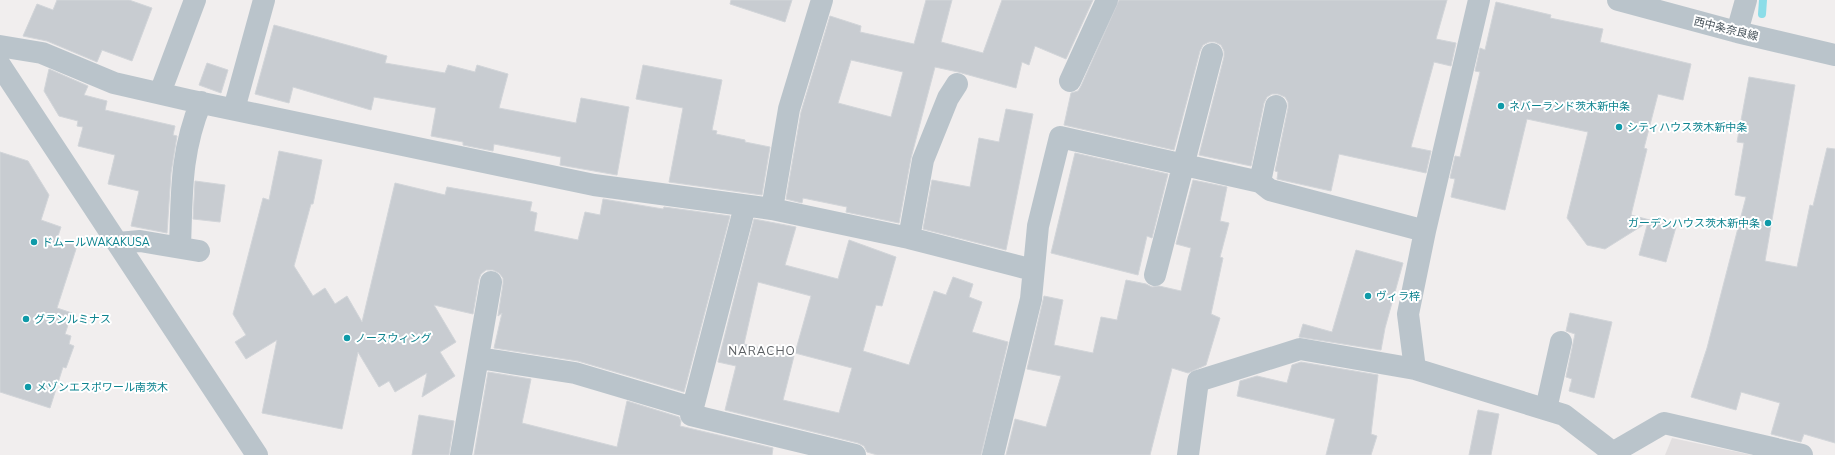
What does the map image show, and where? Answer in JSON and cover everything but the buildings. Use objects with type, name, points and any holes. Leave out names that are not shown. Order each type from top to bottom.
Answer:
[{"type":"street","points":[[160,93],[195,0]]},
{"type":"street","points":[[234,109],[264,0]]},
{"type":"street","points":[[772,209],[789,109],[822,0]]},
{"type":"street","points":[[1070,81],[1108,0]]},
{"type":"street","points":[[1415,369],[1408,314],[1425,231],[1478,0]]},
{"type":"street","name":"西中条奈良線","points":[[1618,0],[1737,32],[1835,55]]},
{"type":"street","points":[[1737,32],[1746,0]]},
{"type":"street","points":[[0,46],[42,53],[114,83],[195,101],[594,185],[772,209],[909,238],[1033,270]]},
{"type":"street","points":[[1155,275],[1182,165],[1212,54]]},
{"type":"street","points":[[0,65],[257,455]]},
{"type":"street","points":[[909,238],[923,160],[948,98],[957,84]]},
{"type":"street","points":[[118,243],[140,241],[190,249],[181,188],[186,151],[193,123],[195,101]]},
{"type":"street","points":[[1260,182],[1276,106]]},
{"type":"street","points":[[992,455],[1031,299],[1038,226],[1060,137],[1260,182],[1270,190],[1425,231]]},
{"type":"street","points":[[745,206],[691,415],[855,455]]},
{"type":"street","points":[[461,455],[469,401],[479,358],[491,282]]},
{"type":"street","points":[[1546,409],[1561,342]]},
{"type":"street","points":[[1188,455],[1198,381],[1300,349],[1415,369],[1546,409],[1564,415],[1615,454],[1664,423],[1802,455]]},
{"type":"street","points":[[479,358],[575,373],[693,408]]},
{"type":"shaded area","points":[[1672,438],[1752,455],[1665,455]]},
{"type":"waterway","points":[[1762,14],[1763,0]]},
{"type":"place","name":"ネバーランド茨木新中条","points":[[1501,106]]},
{"type":"place","name":"シティハウス茨木新中条","points":[[1619,127]]},
{"type":"place","name":"ガーデンハウス茨木新中条","points":[[1768,223]]},
{"type":"place","name":"ドムールWAKAKUSA","points":[[34,242]]},
{"type":"place","name":"ヴィラ梓","points":[[1368,296]]},
{"type":"place","name":"グランルミナス","points":[[26,319]]},
{"type":"place","name":"ノースウィング","points":[[347,338]]},
{"type":"place","name":"メゾンエスポワール南茨木","points":[[28,387]]},
{"type":"district","name":"NARACHO","points":[[762,351]]}]
